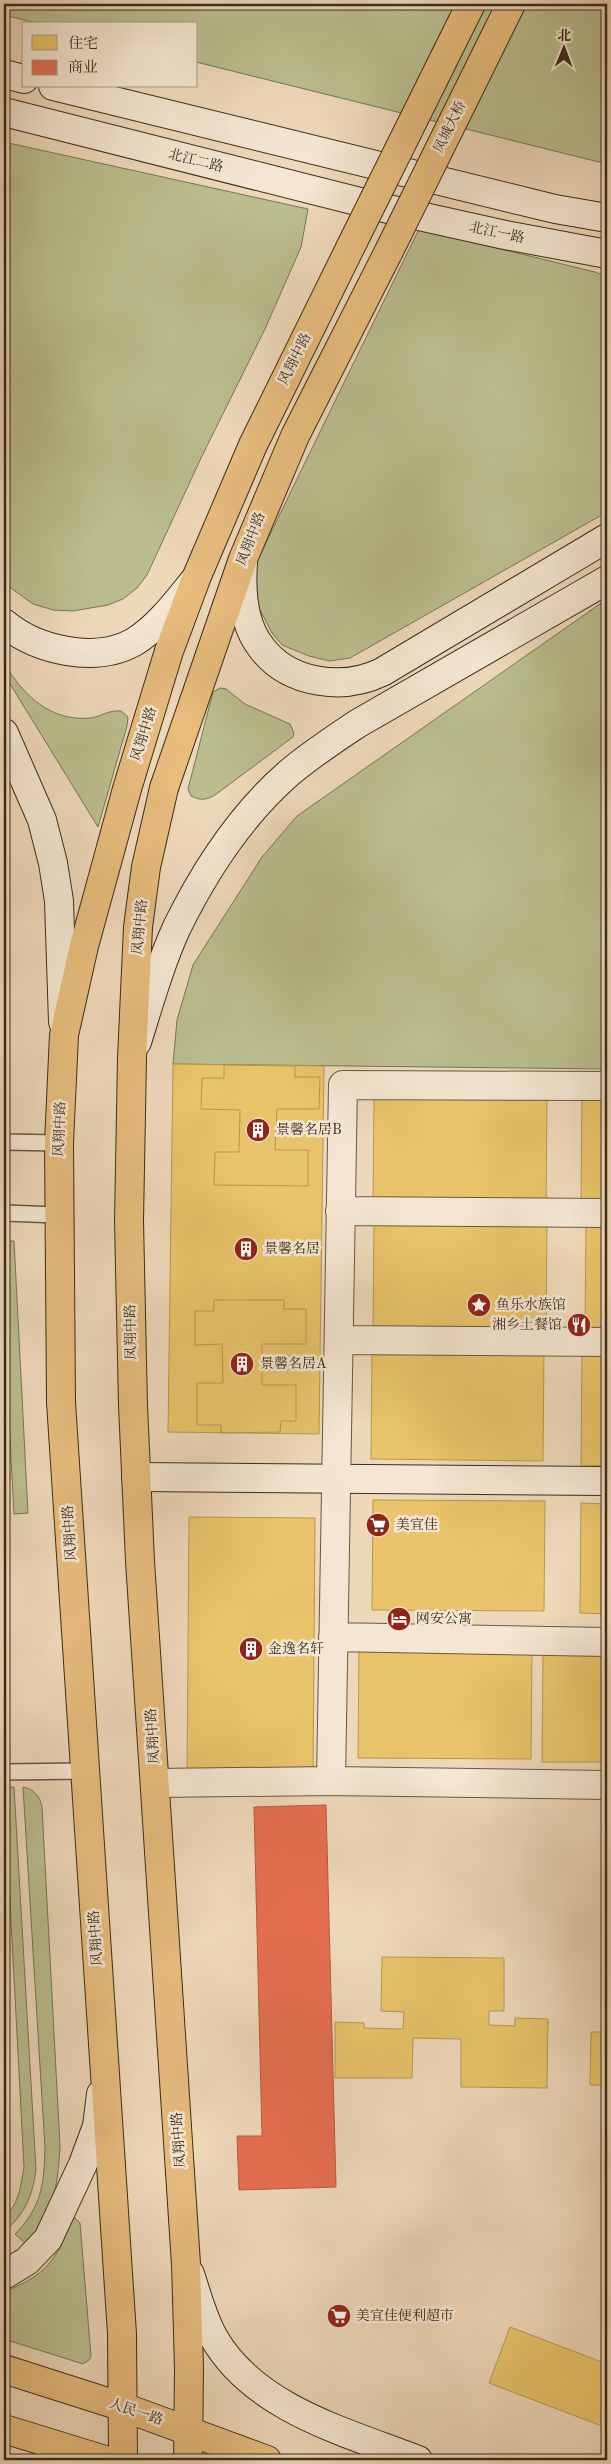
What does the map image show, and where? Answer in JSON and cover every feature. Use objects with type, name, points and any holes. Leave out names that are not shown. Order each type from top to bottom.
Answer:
[{"type":"main road","name":"风翔中路","points":[[104,2063],[61,1402],[59,1143],[64,1035],[84,946],[127,789],[169,652],[197,576],[253,445],[471,4]]},
{"type":"main road","name":"凤城大桥","points":[[389,250],[512,4]]},
{"type":"main road","points":[[4,74],[22,78]]},
{"type":"main road","points":[[61,88],[555,209],[607,218]]},
{"type":"main road","name":"北江二路","points":[[4,112],[388,209]]},
{"type":"main road","name":"北江一路","points":[[388,209],[605,254]]},
{"type":"main road","name":"凤翔中路","points":[[188,2460],[186,2264],[136,1477],[129,1221],[132,1058],[138,927],[146,867],[164,788],[243,558],[295,436],[389,250]]},
{"type":"main road","points":[[243,558],[244,606],[261,648],[288,670],[303,677],[336,683],[366,679],[382,672],[607,538]]},
{"type":"main road","points":[[4,623],[18,635],[41,645],[61,650],[99,651],[115,648],[133,642],[147,631],[173,606],[197,576]]},
{"type":"main road","points":[[132,1058],[177,928],[200,884],[250,814],[287,774],[320,748],[357,724],[607,580]]},
{"type":"main road","points":[[4,733],[42,820],[53,863],[59,901],[64,1035]]},
{"type":"main road","points":[[331,1781],[342,1085],[607,1086]]},
{"type":"main road","points":[[340,1211],[607,1213]]},
{"type":"main road","points":[[338,1340],[607,1342]]},
{"type":"main road","points":[[136,1477],[607,1481]]},
{"type":"main road","points":[[333,1638],[607,1642]]},
{"type":"main road","points":[[156,1782],[331,1781],[607,1785]]},
{"type":"main road","points":[[4,2276],[28,2261],[48,2239],[62,2213],[97,2126],[104,2063]]},
{"type":"main road","points":[[104,2063],[122,2334],[123,2460]]},
{"type":"main road","points":[[186,2264],[200,2306],[214,2338],[233,2365],[256,2386],[316,2420],[418,2460]]},
{"type":"main road","name":"人民一路","points":[[4,2369],[123,2407],[267,2460]]},
{"type":"main road","points":[[4,2429],[105,2460]]},
{"type":"lane","points":[[4,1142],[59,1143]]},
{"type":"lane","points":[[4,1213],[59,1215]]},
{"type":"lane","points":[[4,1772],[85,1771]]},
{"type":"green space","points":[[4,4],[607,4],[607,164],[198,62],[198,22],[32,22],[4,15]]},
{"type":"green space","points":[[4,142],[308,209],[301,247],[265,329],[201,458],[147,575],[137,588],[123,599],[108,605],[73,611],[53,610],[33,604],[4,583]]},
{"type":"green space","points":[[419,229],[595,272],[607,277],[607,512],[350,658],[329,661],[309,656],[282,645],[272,633],[257,604],[252,583],[258,559]]},
{"type":"green space","points":[[607,599],[607,1069],[173,1064],[177,1020],[193,965],[262,857],[297,816]]},
{"type":"green space","points":[[4,663],[29,696],[50,711],[63,716],[91,718],[113,711],[121,711],[128,717],[98,827],[4,674]]},
{"type":"green space","points":[[220,688],[226,689],[245,704],[290,724],[294,733],[293,737],[215,795],[206,799],[198,799],[191,796],[188,789],[213,692]]},
{"type":"green space","points":[[4,1241],[14,1241],[28,1513],[14,1514],[4,1327]]},
{"type":"green space","points":[[4,1624],[10,1757],[4,1758]]},
{"type":"green space","points":[[4,1787],[14,1787],[36,2170],[28,2202],[8,2229],[4,2224],[4,2217],[16,2201],[24,2167]]},
{"type":"green space","points":[[23,1787],[30,1789],[36,1794],[42,1807],[60,2146],[58,2173],[53,2199],[35,2233],[25,2243],[15,2234],[31,2214],[40,2194],[44,2173],[45,2148]]},
{"type":"green space","points":[[75,2218],[80,2223],[91,2356],[83,2364],[4,2339],[4,2292],[40,2273],[48,2265],[61,2246],[72,2220]]},
{"type":"building: 住宅","name":"景馨名居","points":[[173,1064],[324,1066],[319,1434],[168,1432]]},
{"type":"building: 住宅","name":"景馨名居B","points":[[224,1065],[295,1066],[295,1077],[320,1077],[319,1109],[277,1109],[275,1150],[308,1150],[308,1186],[214,1185],[215,1152],[239,1152],[240,1110],[201,1109],[202,1078],[224,1078]]},
{"type":"building: 住宅","points":[[582,1094],[607,1095],[607,1204],[581,1204]]},
{"type":"building: 住宅","points":[[374,1096],[547,1097],[546,1207],[373,1205]]},
{"type":"building: 住宅","points":[[374,1220],[547,1221],[546,1331],[373,1330]]},
{"type":"building: 住宅","points":[[586,1224],[607,1224],[607,1334],[585,1334]]},
{"type":"building: 住宅","name":"景馨名居A","points":[[214,1300],[284,1300],[284,1309],[306,1309],[306,1344],[262,1344],[262,1385],[296,1385],[296,1421],[281,1421],[280,1432],[221,1433],[221,1425],[197,1425],[197,1383],[223,1383],[222,1344],[195,1345],[195,1311],[214,1311]]},
{"type":"building: 住宅","points":[[372,1349],[544,1351],[543,1461],[371,1459]]},
{"type":"building: 住宅","points":[[582,1355],[607,1356],[607,1466],[581,1466]]},
{"type":"building: 住宅","points":[[373,1500],[545,1501],[544,1611],[372,1610]]},
{"type":"building: 住宅","points":[[581,1503],[607,1504],[607,1614],[580,1613]]},
{"type":"building: 住宅","name":"金逸名轩","points":[[189,1517],[315,1518],[313,1780],[187,1780]]},
{"type":"building: 住宅","points":[[359,1648],[532,1649],[531,1759],[358,1758]]},
{"type":"building: 住宅","points":[[543,1652],[607,1652],[607,1762],[542,1762]]},
{"type":"building: 住宅","points":[[382,1957],[504,1958],[504,2011],[489,2011],[489,2025],[515,2026],[515,2018],[548,2019],[547,2088],[461,2087],[461,2039],[413,2038],[412,2078],[335,2078],[335,2022],[364,2023],[364,2028],[403,2029],[404,2012],[381,2011]]},
{"type":"building: 住宅","points":[[591,2032],[607,2032],[607,2085],[590,2085]]},
{"type":"building: 住宅","points":[[510,2327],[607,2364],[607,2428],[489,2383]]},
{"type":"building: 商业","points":[[326,1805],[336,2187],[239,2190],[237,2136],[262,2136],[254,1807]]},
{"type":"place","name":"景馨名居B","points":[[258,1130]]},
{"type":"place","name":"景馨名居","points":[[246,1249]]},
{"type":"place","name":"鱼乐水族馆","points":[[479,1305]]},
{"type":"place","name":"湘乡土餐馆","points":[[579,1325]]},
{"type":"place","name":"景馨名居A","points":[[242,1364]]},
{"type":"place","name":"美宜佳","points":[[378,1525]]},
{"type":"place","name":"网安公寓","points":[[399,1619]]},
{"type":"place","name":"金逸名轩","points":[[251,1649]]},
{"type":"place","name":"美宜佳便利超市","points":[[339,2316]]}]
